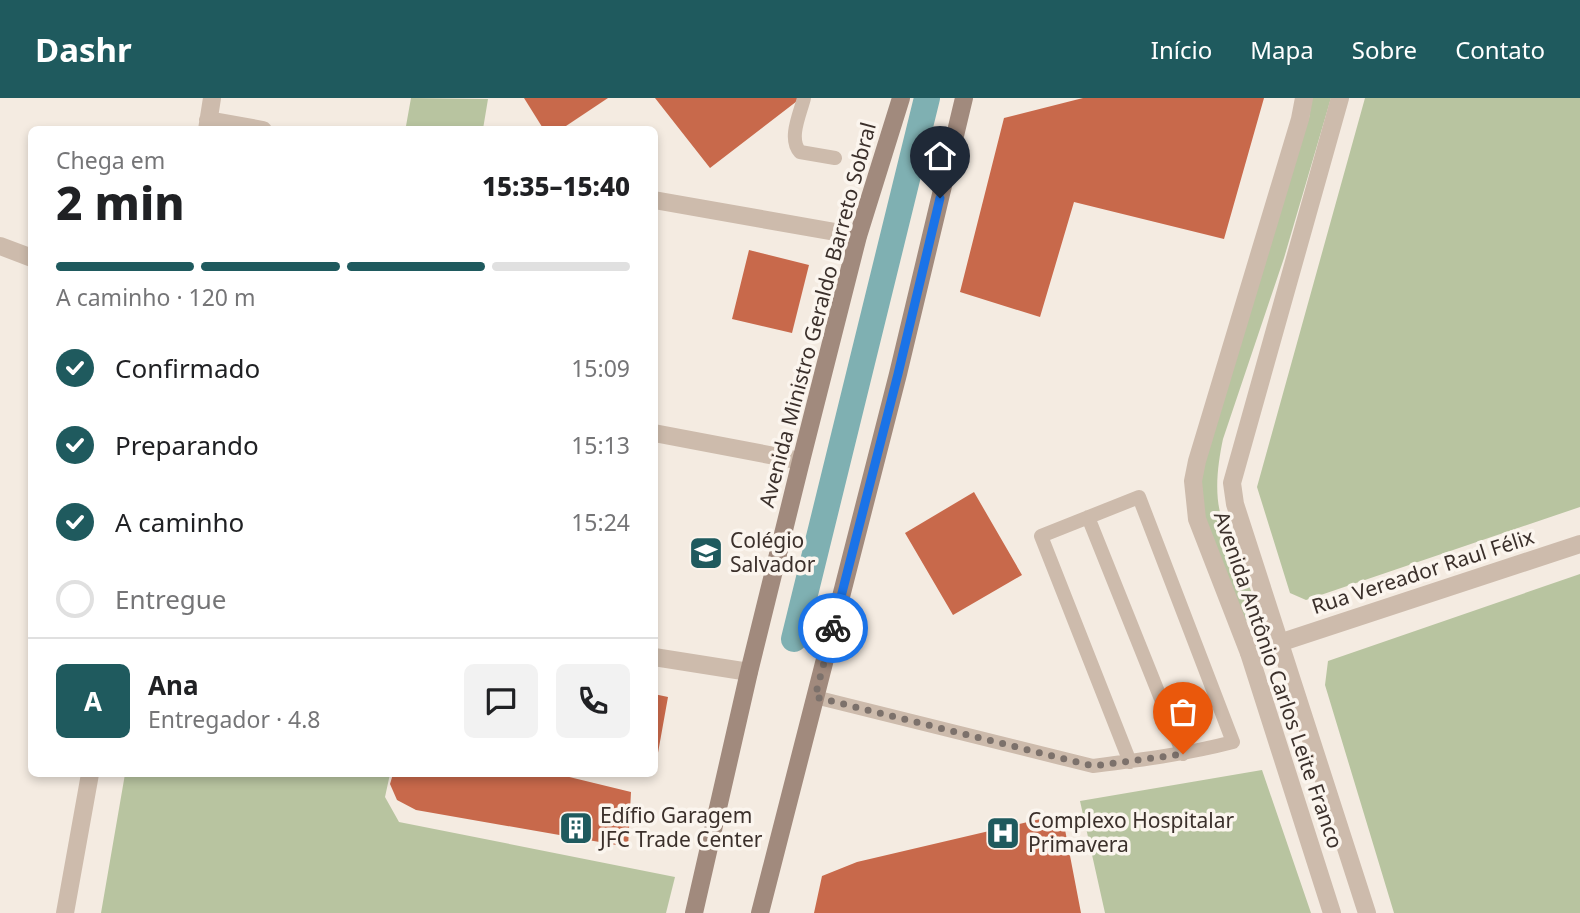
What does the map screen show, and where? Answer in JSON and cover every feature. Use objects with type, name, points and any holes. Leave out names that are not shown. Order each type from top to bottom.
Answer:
[{"type":"main road","name":"Avenida Ministro Geraldo Barreto Sobral","points":[[694,913],[749,672],[858,236],[901,98]]},
{"type":"main road","points":[[760,913],[898,374],[964,98]]},
{"type":"street","points":[[207,125],[212,98]]},
{"type":"street","name":"Avenida Antônio Carlos Leite Franco","points":[[1304,98],[1193,481],[1198,519],[1249,653],[1332,913]]},
{"type":"street","name":"Avenida Antônio Carlos Leite Franco","points":[[1340,98],[1232,483],[1235,504],[1367,913]]},
{"type":"street","points":[[658,201],[858,236]]},
{"type":"street","points":[[0,246],[28,256]]},
{"type":"street","points":[[658,434],[801,461]]},
{"type":"street","name":"Rua Vereador Raul Félix","points":[[1249,653],[1580,544]]},
{"type":"street","points":[[658,658],[749,672]]},
{"type":"street","points":[[65,913],[89,777]]},
{"type":"lane","points":[[804,98],[794,136],[796,149],[835,158]]},
{"type":"lane","points":[[815,697],[1093,766],[1130,762],[1183,754],[1233,743],[1139,498],[1041,536],[1130,762]]},
{"type":"lane","points":[[1088,517],[1183,754]]},
{"type":"green space","points":[[411,98],[488,99],[484,126],[406,126]]},
{"type":"green space","points":[[1312,98],[1331,98],[1284,258],[1223,439],[1218,468],[1217,487],[1221,516],[1261,614],[1245,621],[1203,515],[1200,485],[1211,430],[1309,118]]},
{"type":"green space","points":[[1365,98],[1580,98],[1580,507],[1306,600],[1290,593],[1257,487]]},
{"type":"green space","points":[[1580,574],[1580,913],[1394,913],[1325,685],[1328,661]]},
{"type":"green space","points":[[1262,770],[1311,913],[1105,913],[1080,801]]},
{"type":"green space","points":[[124,777],[389,777],[385,797],[399,822],[675,877],[666,913],[101,913]]},
{"type":"building","points":[[524,98],[608,98],[566,126],[542,126]]},
{"type":"building","points":[[655,98],[801,98],[710,168]]},
{"type":"building","points":[[1083,98],[1264,98],[1224,239],[1074,202],[1040,317],[960,292],[1004,118]]},
{"type":"building","points":[[749,250],[809,265],[792,333],[732,319]]},
{"type":"building","points":[[974,492],[1022,575],[953,615],[905,533]]},
{"type":"building","points":[[658,695],[668,697],[658,753]]},
{"type":"building","name":"Edífio Garagem JFC Trade Center","points":[[392,777],[569,777],[631,792],[628,847],[416,810],[397,800],[390,784]]},
{"type":"building","name":"Complexo Hospitalar Primavera","points":[[1062,814],[1081,913],[814,913],[822,876],[857,862]]},
{"type":"waterway","points":[[794,639],[927,98]]},
{"type":"way so far","points":[[833,628],[815,697],[1093,766],[1183,754]]},
{"type":"place","name":"Colégio Salvador","points":[[706,553]]},
{"type":"place","name":"Edífio Garagem JFC Trade Center","points":[[576,828]]},
{"type":"place","name":"Complexo Hospitalar Primavera","points":[[1003,833]]},
{"type":"route","points":[[833,628],[940,198]]}]
